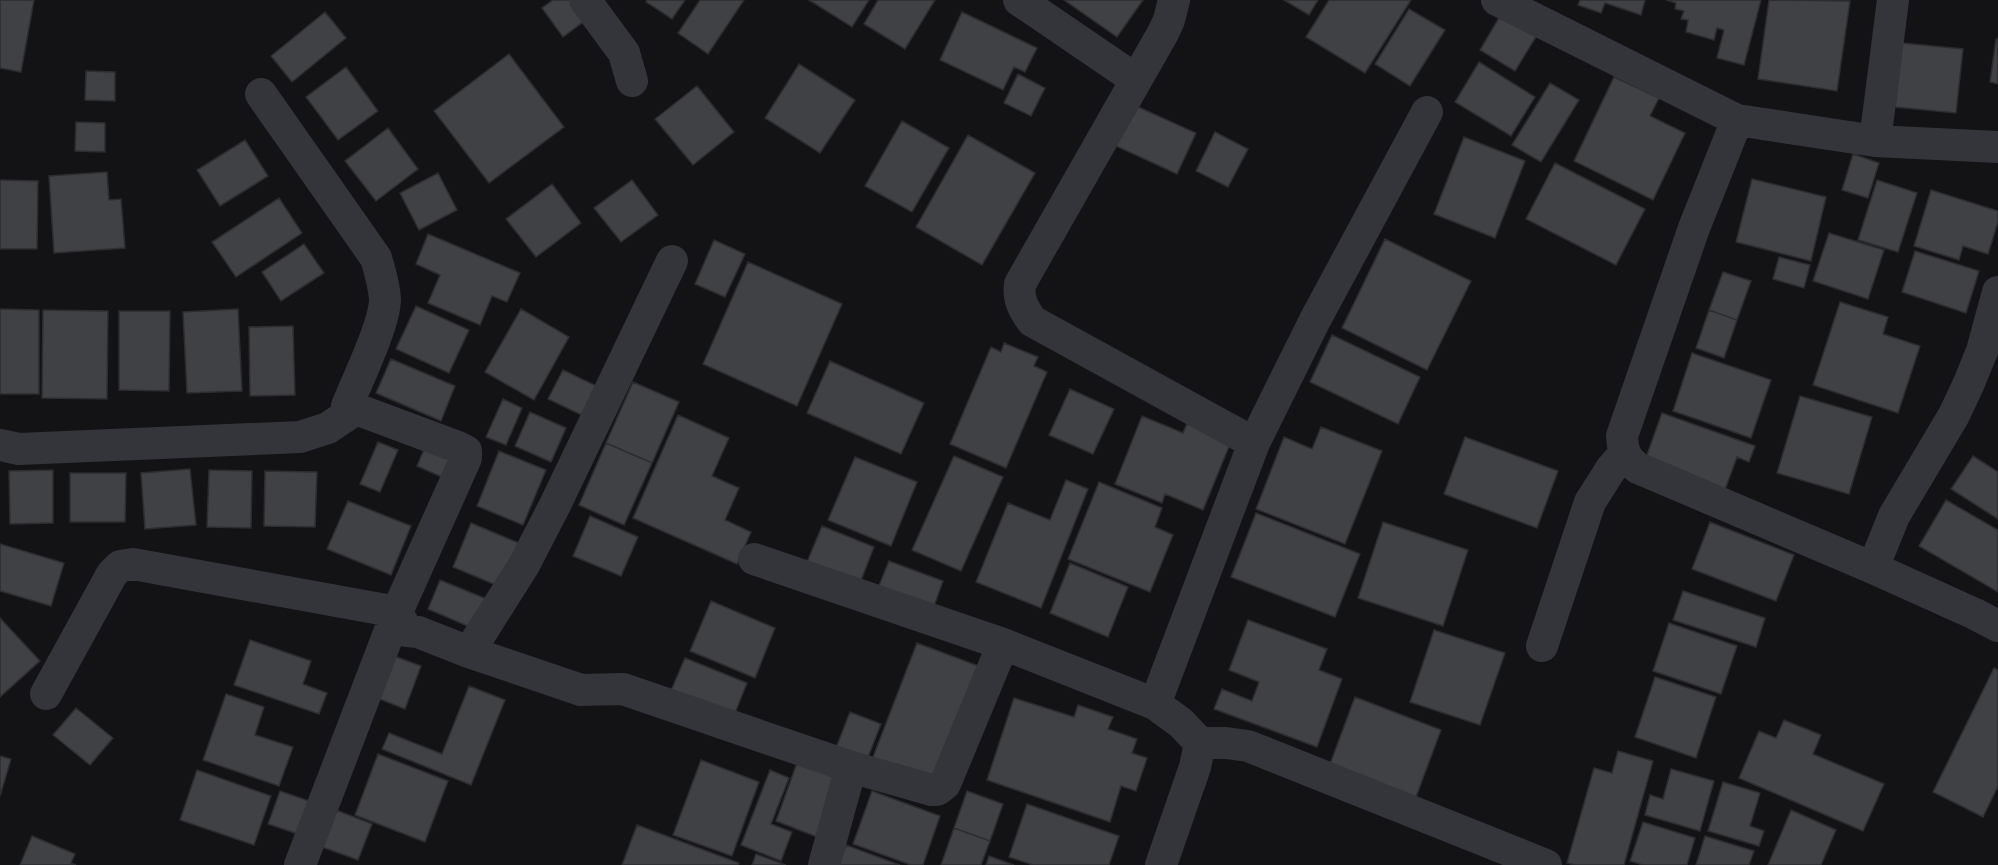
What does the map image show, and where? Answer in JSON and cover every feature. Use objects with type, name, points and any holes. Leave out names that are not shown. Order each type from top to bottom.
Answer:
[{"type":"street","points":[[585,0],[624,53],[632,81]]},
{"type":"street","points":[[1019,0],[1135,79]]},
{"type":"street","points":[[1174,0],[1163,33],[1020,284],[1021,305],[1032,321],[1048,331],[1254,443]]},
{"type":"street","points":[[1497,0],[1737,120],[1875,141],[1998,147]]},
{"type":"street","points":[[1875,141],[1893,0]]},
{"type":"street","points":[[261,94],[376,258],[379,267],[385,300],[383,317],[347,406],[466,451],[462,470],[397,612],[300,865]]},
{"type":"street","points":[[1155,704],[1254,443],[1315,320],[1427,112]]},
{"type":"street","points":[[1737,120],[1694,228],[1622,436],[1624,454],[1638,468],[1873,568],[1998,626]]},
{"type":"street","points":[[470,652],[524,565],[545,525],[672,261]]},
{"type":"street","points":[[1873,568],[1894,516],[1954,416],[1969,383],[1982,351],[1998,292]]},
{"type":"street","points":[[0,445],[19,449],[300,437],[328,428],[356,410]]},
{"type":"street","points":[[1542,646],[1590,502],[1611,468],[1624,454]]},
{"type":"street","points":[[754,559],[1003,644],[1155,704],[1181,723],[1200,743],[1248,746],[1546,865]]},
{"type":"street","points":[[46,694],[112,574],[120,566],[134,564],[397,612]]},
{"type":"street","points":[[397,612],[406,631],[418,632],[581,690],[623,689],[851,767],[932,790],[942,788],[945,784],[1003,644]]},
{"type":"street","points":[[1161,865],[1195,767],[1200,743]]},
{"type":"street","points":[[824,865],[851,767]]},
{"type":"building","points":[[0,0],[34,0],[21,72],[0,68]]},
{"type":"building","points":[[553,0],[573,0],[587,19],[563,37],[542,8]]},
{"type":"building","points":[[647,0],[685,0],[672,19],[646,2]]},
{"type":"building","points":[[700,0],[744,0],[708,54],[678,33]]},
{"type":"building","points":[[809,0],[869,0],[852,27]]},
{"type":"building","points":[[878,0],[935,0],[905,49],[864,24]]},
{"type":"building","points":[[1064,0],[1143,0],[1117,37]]},
{"type":"building","points":[[1284,0],[1318,0],[1309,15]]},
{"type":"building","points":[[1329,0],[1411,0],[1365,73],[1306,37]]},
{"type":"building","points":[[1580,0],[1645,0],[1641,15],[1605,3],[1601,13],[1578,5]]},
{"type":"building","points":[[1666,0],[1761,0],[1744,65],[1717,58],[1724,30],[1717,28],[1714,40],[1686,32],[1688,20],[1681,19],[1684,11],[1675,9],[1676,3]]},
{"type":"building","points":[[1769,0],[1850,1],[1837,91],[1758,79]]},
{"type":"building","points":[[1409,9],[1445,30],[1410,86],[1375,64]]},
{"type":"building","points":[[1503,11],[1539,32],[1515,71],[1480,50]]},
{"type":"building","points":[[325,12],[346,38],[292,82],[271,56]]},
{"type":"building","points":[[962,12],[1037,48],[1025,72],[1014,67],[1003,90],[940,60]]},
{"type":"building","points":[[1996,39],[1998,39],[1998,84],[1990,82]]},
{"type":"building","points":[[1902,43],[1963,49],[1956,113],[1895,107]]},
{"type":"building","points":[[509,54],[564,127],[489,183],[434,111]]},
{"type":"building","points":[[1479,62],[1535,97],[1511,136],[1455,102]]},
{"type":"building","points":[[799,64],[855,100],[820,153],[765,118]]},
{"type":"building","points":[[346,67],[378,111],[338,140],[306,97]]},
{"type":"building","points":[[86,71],[115,72],[115,101],[85,100]]},
{"type":"building","points":[[1018,74],[1045,88],[1031,116],[1004,103]]},
{"type":"building","points":[[1614,77],[1659,98],[1650,116],[1685,133],[1653,200],[1574,161]]},
{"type":"building","points":[[1550,83],[1579,100],[1541,162],[1512,145]]},
{"type":"building","points":[[697,86],[734,132],[693,165],[655,119]]},
{"type":"building","points":[[1134,105],[1196,133],[1177,174],[1116,146]]},
{"type":"building","points":[[902,121],[949,148],[912,212],[865,186]]},
{"type":"building","points":[[76,122],[105,123],[105,152],[75,151]]},
{"type":"building","points":[[388,128],[418,169],[376,201],[345,161]]},
{"type":"building","points":[[1215,132],[1248,149],[1228,187],[1196,171]]},
{"type":"building","points":[[968,135],[1035,173],[982,265],[916,227]]},
{"type":"building","points":[[1464,137],[1525,161],[1495,238],[1434,214]]},
{"type":"building","points":[[245,140],[268,176],[220,206],[197,170]]},
{"type":"building","points":[[1853,154],[1879,163],[1868,198],[1842,190]]},
{"type":"building","points":[[1555,163],[1645,209],[1616,265],[1526,219]]},
{"type":"building","points":[[107,172],[109,200],[121,199],[125,248],[54,253],[49,176]]},
{"type":"building","points":[[438,173],[457,210],[419,230],[400,193]]},
{"type":"building","points":[[1752,179],[1826,197],[1811,261],[1736,242]]},
{"type":"building","points":[[0,180],[38,181],[37,249],[0,249]]},
{"type":"building","points":[[632,180],[658,215],[621,242],[594,208]]},
{"type":"building","points":[[1877,180],[1917,193],[1898,252],[1858,240]]},
{"type":"building","points":[[552,184],[581,223],[536,257],[506,219]]},
{"type":"building","points":[[1931,190],[1998,211],[1998,222],[1988,254],[1963,246],[1959,260],[1914,246]]},
{"type":"building","points":[[279,198],[302,233],[236,277],[212,242]]},
{"type":"building","points":[[1829,233],[1884,250],[1868,299],[1813,281]]},
{"type":"building","points":[[428,234],[520,273],[507,302],[492,296],[480,325],[428,303],[440,275],[416,264]]},
{"type":"building","points":[[1385,239],[1471,281],[1427,370],[1342,328]]},
{"type":"building","points":[[714,240],[745,254],[725,297],[695,284]]},
{"type":"building","points":[[304,244],[324,273],[281,301],[262,272]]},
{"type":"building","points":[[1915,251],[1979,271],[1966,313],[1902,292]]},
{"type":"building","points":[[1779,257],[1810,265],[1804,288],[1773,279]]},
{"type":"building","points":[[748,262],[842,304],[797,406],[703,364]]},
{"type":"building","points":[[1723,272],[1751,281],[1737,320],[1709,310]]},
{"type":"building","points":[[1840,302],[1888,317],[1883,334],[1920,346],[1898,413],[1813,385]]},
{"type":"building","points":[[416,306],[469,330],[449,373],[396,349]]},
{"type":"building","points":[[0,309],[39,310],[39,394],[0,394]]},
{"type":"building","points":[[238,309],[242,391],[187,393],[183,312]]},
{"type":"building","points":[[521,309],[569,337],[534,400],[485,372]]},
{"type":"building","points":[[43,310],[108,311],[107,399],[42,398]]},
{"type":"building","points":[[1709,310],[1737,320],[1724,358],[1696,348]]},
{"type":"building","points":[[119,311],[170,311],[169,391],[119,390]]},
{"type":"building","points":[[293,326],[295,395],[250,396],[249,327]]},
{"type":"building","points":[[1332,335],[1420,377],[1398,424],[1310,382]]},
{"type":"building","points":[[1004,343],[1038,357],[1034,366],[1047,372],[1006,468],[950,444],[991,347],[1001,352]]},
{"type":"building","points":[[1692,353],[1771,380],[1751,438],[1673,411]]},
{"type":"building","points":[[391,359],[455,386],[441,421],[376,393]]},
{"type":"building","points":[[830,361],[924,403],[901,454],[807,413]]},
{"type":"building","points":[[563,370],[605,390],[590,419],[548,399]]},
{"type":"building","points":[[633,382],[679,402],[652,463],[606,443]]},
{"type":"building","points":[[1070,389],[1114,409],[1093,454],[1049,435]]},
{"type":"building","points":[[1800,396],[1872,417],[1849,494],[1777,473]]},
{"type":"building","points":[[503,399],[522,408],[506,445],[486,437]]},
{"type":"building","points":[[530,412],[566,428],[551,462],[515,446]]},
{"type":"building","points":[[1662,413],[1755,446],[1749,462],[1737,457],[1723,495],[1643,466]]},
{"type":"building","points":[[1191,414],[1235,432],[1203,510],[1165,494],[1162,503],[1115,484],[1142,416],[1183,433]]},
{"type":"building","points":[[678,415],[729,438],[712,476],[739,488],[725,520],[751,532],[737,564],[633,518]]},
{"type":"building","points":[[1321,427],[1382,451],[1345,544],[1256,509],[1284,437],[1312,449]]},
{"type":"building","points":[[1465,437],[1558,471],[1537,528],[1444,494]]},
{"type":"building","points":[[378,442],[398,450],[380,492],[360,484]]},
{"type":"building","points":[[606,443],[652,463],[624,525],[579,505]]},
{"type":"building","points":[[426,445],[451,458],[442,477],[417,466]]},
{"type":"building","points":[[499,451],[546,470],[523,525],[477,506]]},
{"type":"building","points":[[954,456],[1003,477],[961,571],[912,550]]},
{"type":"building","points":[[1973,456],[1998,472],[1998,519],[1951,489]]},
{"type":"building","points":[[855,457],[917,482],[891,546],[828,520]]},
{"type":"building","points":[[190,469],[196,525],[145,529],[141,473]]},
{"type":"building","points":[[53,470],[53,523],[10,524],[9,471]]},
{"type":"building","points":[[209,470],[252,471],[251,528],[207,527]]},
{"type":"building","points":[[265,471],[317,472],[315,527],[264,526]]},
{"type":"building","points":[[70,473],[126,473],[125,522],[70,522]]},
{"type":"building","points":[[1066,480],[1088,489],[1041,608],[976,582],[1008,503],[1050,520]]},
{"type":"building","points":[[1099,482],[1162,508],[1155,527],[1173,535],[1150,592],[1068,559]]},
{"type":"building","points":[[1946,500],[1998,530],[1998,592],[1919,546]]},
{"type":"building","points":[[348,501],[411,526],[391,575],[327,549]]},
{"type":"building","points":[[1256,513],[1360,554],[1335,617],[1231,577]]},
{"type":"building","points":[[590,516],[638,537],[621,576],[573,556]]},
{"type":"building","points":[[1383,522],[1468,550],[1443,626],[1358,598]]},
{"type":"building","points":[[1710,522],[1794,555],[1776,601],[1692,569]]},
{"type":"building","points":[[471,523],[521,544],[503,588],[453,567]]},
{"type":"building","points":[[822,526],[874,547],[860,583],[807,562]]},
{"type":"building","points":[[0,544],[64,563],[51,606],[0,591]]},
{"type":"building","points":[[889,561],[943,581],[933,609],[878,588]]},
{"type":"building","points":[[1070,563],[1128,587],[1108,637],[1050,613]]},
{"type":"building","points":[[440,580],[489,600],[477,630],[428,609]]},
{"type":"building","points":[[1683,591],[1765,618],[1756,647],[1673,620]]},
{"type":"building","points":[[711,601],[775,628],[755,678],[690,651]]},
{"type":"building","points":[[0,618],[40,661],[0,697]]},
{"type":"building","points":[[1248,620],[1327,649],[1319,670],[1342,679],[1317,747],[1214,709],[1222,689],[1252,701],[1259,682],[1229,670]]},
{"type":"building","points":[[1669,623],[1737,646],[1721,694],[1653,671]]},
{"type":"building","points":[[1434,630],[1505,653],[1480,725],[1410,702]]},
{"type":"building","points":[[250,640],[311,661],[303,684],[327,693],[319,714],[234,685]]},
{"type":"building","points":[[917,643],[997,673],[951,793],[871,762]]},
{"type":"building","points":[[394,656],[421,666],[405,709],[377,698]]},
{"type":"building","points":[[685,658],[747,683],[729,728],[666,702]]},
{"type":"building","points":[[1994,668],[1998,670],[1998,786],[1983,817],[1933,792]]},
{"type":"building","points":[[1655,677],[1716,697],[1696,758],[1635,737]]},
{"type":"building","points":[[469,686],[505,700],[471,785],[382,749],[389,733],[442,754]]},
{"type":"building","points":[[226,694],[264,707],[255,735],[293,747],[279,786],[203,760]]},
{"type":"building","points":[[1355,697],[1441,730],[1416,797],[1330,764]]},
{"type":"building","points":[[1014,698],[1074,717],[1078,705],[1113,717],[1108,729],[1137,739],[1132,753],[1147,758],[1136,791],[1121,786],[1110,822],[987,780]]},
{"type":"building","points":[[76,708],[113,738],[90,765],[53,735]]},
{"type":"building","points":[[850,712],[881,724],[863,770],[832,758]]},
{"type":"building","points":[[1784,720],[1821,735],[1813,754],[1884,784],[1863,831],[1739,778],[1759,731],[1776,738]]},
{"type":"building","points":[[1618,751],[1653,761],[1624,865],[1567,863],[1594,768],[1612,773]]},
{"type":"building","points":[[378,754],[448,781],[425,842],[355,815]]},
{"type":"building","points":[[0,756],[11,759],[0,796]]},
{"type":"building","points":[[701,760],[759,782],[732,856],[673,835]]},
{"type":"building","points":[[797,763],[857,786],[835,844],[776,821]]},
{"type":"building","points":[[1671,769],[1714,781],[1700,831],[1645,815],[1650,795],[1663,799]]},
{"type":"building","points":[[197,770],[271,796],[254,845],[180,820]]},
{"type":"building","points":[[770,770],[789,778],[771,824],[792,832],[781,861],[741,845]]},
{"type":"building","points":[[1723,782],[1760,793],[1750,826],[1764,831],[1759,846],[1708,831]]},
{"type":"building","points":[[280,791],[309,801],[298,834],[268,824]]},
{"type":"building","points":[[872,791],[940,816],[923,865],[911,865],[853,844]]},
{"type":"building","points":[[967,791],[1003,804],[990,841],[954,828]]},
{"type":"building","points":[[1027,804],[1119,836],[1109,865],[1033,865],[1009,857]]},
{"type":"building","points":[[336,810],[372,824],[358,860],[322,847]]},
{"type":"building","points":[[1791,810],[1836,830],[1821,865],[1768,865]]},
{"type":"building","points":[[1643,822],[1695,838],[1687,865],[1643,865],[1630,861]]},
{"type":"building","points":[[637,825],[739,863],[738,865],[622,865]]},
{"type":"building","points":[[954,828],[990,841],[981,865],[941,865]]},
{"type":"building","points":[[32,836],[75,854],[71,863],[76,865],[20,865]]},
{"type":"building","points":[[1705,836],[1754,851],[1749,865],[1696,865]]},
{"type":"building","points":[[846,845],[900,865],[839,865]]},
{"type":"building","points":[[756,854],[786,865],[752,865]]},
{"type":"building","points":[[989,856],[1014,865],[986,865]]}]
